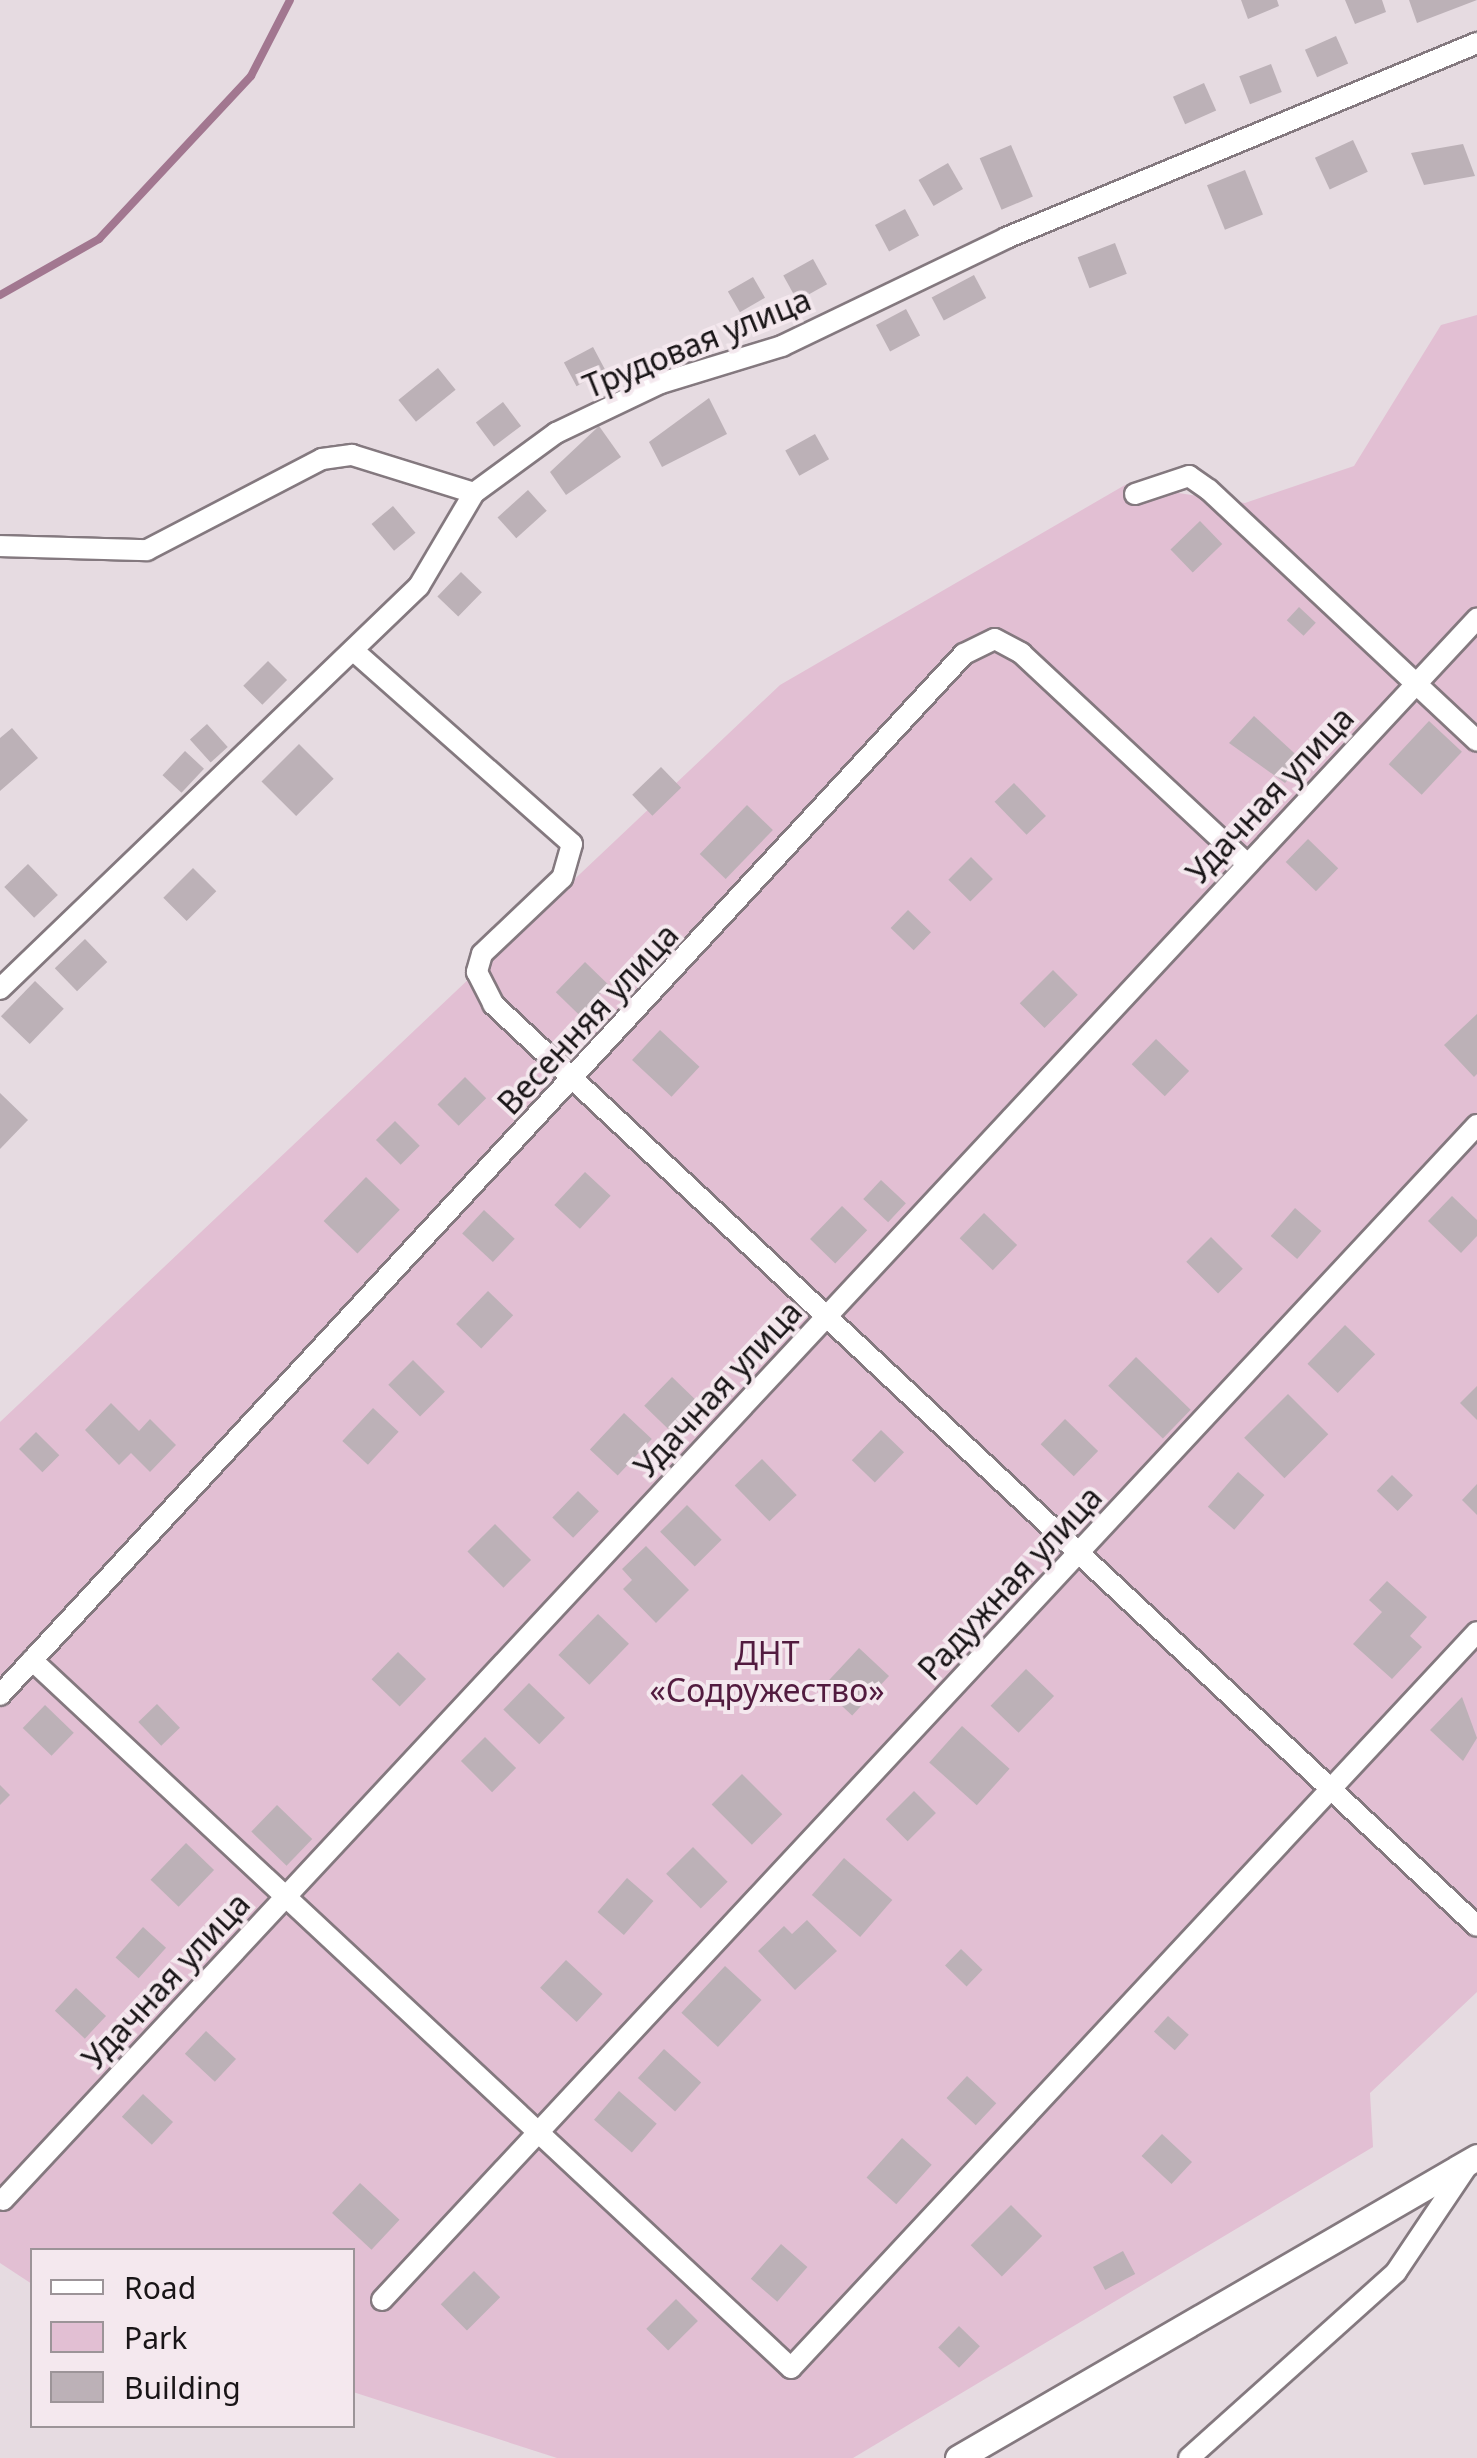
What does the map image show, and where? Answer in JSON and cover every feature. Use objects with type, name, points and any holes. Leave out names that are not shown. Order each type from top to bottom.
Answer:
[{"type":"street","name":"Трудовая улица","points":[[0,989],[419,586],[474,494],[556,433],[661,383],[782,346],[1006,238],[1477,43]]},
{"type":"street","points":[[0,546],[147,550],[322,459],[352,455],[474,494]]},
{"type":"street","points":[[1135,494],[1190,476],[1477,740]]},
{"type":"street","name":"Удачная улица","points":[[3,2200],[1477,619]]},
{"type":"street","name":"Весенняя улица","points":[[0,1695],[964,654],[995,639],[1246,863]]},
{"type":"street","points":[[354,651],[572,844],[562,878],[482,954],[477,972],[492,1004],[1328,1792],[1477,1926]]},
{"type":"street","name":"Радужная улица","points":[[382,2300],[1477,1125]]},
{"type":"street","points":[[32,1660],[791,2368],[1477,1632]]},
{"type":"street","points":[[958,2458],[1473,2160]]},
{"type":"street","points":[[1189,2458],[1396,2272],[1473,2160]]},
{"type":"green space","name":"ДНТ «Содружество»","points":[[1477,315],[1477,1992],[1370,2093],[1373,2147],[853,2458],[557,2458],[355,2393],[355,2248],[30,2248],[30,2283],[0,2263],[0,1422],[780,685],[1125,485],[1245,503],[1354,466],[1441,325]]},
{"type":"building","points":[[1241,0],[1277,0],[1279,6],[1248,19]]},
{"type":"building","points":[[1345,0],[1382,0],[1386,12],[1355,24]]},
{"type":"building","points":[[1409,0],[1477,0],[1417,23]]},
{"type":"building","points":[[1336,36],[1348,63],[1317,77],[1305,50]]},
{"type":"building","points":[[1271,64],[1282,92],[1250,104],[1239,76]]},
{"type":"building","points":[[1204,83],[1216,110],[1185,124],[1173,97]]},
{"type":"building","points":[[1353,140],[1368,172],[1330,189],[1315,158]]},
{"type":"building","points":[[1463,144],[1475,176],[1424,185],[1411,153]]},
{"type":"building","points":[[1011,145],[1033,197],[1002,210],[980,158]]},
{"type":"building","points":[[948,163],[963,189],[934,206],[919,180]]},
{"type":"building","points":[[1245,170],[1263,215],[1225,230],[1207,185]]},
{"type":"building","points":[[905,209],[919,235],[889,251],[875,225]]},
{"type":"building","points":[[1115,243],[1127,274],[1089,288],[1078,257]]},
{"type":"building","points":[[813,259],[827,284],[797,301],[783,275]]},
{"type":"building","points":[[974,275],[986,298],[944,320],[932,298]]},
{"type":"building","points":[[753,277],[765,298],[740,312],[728,292]]},
{"type":"building","points":[[906,309],[920,335],[890,351],[876,325]]},
{"type":"building","points":[[593,347],[606,371],[577,386],[564,362]]},
{"type":"building","points":[[438,368],[456,390],[416,422],[398,400]]},
{"type":"building","points":[[709,398],[727,434],[662,467],[649,442]]},
{"type":"building","points":[[503,402],[521,426],[494,446],[476,422]]},
{"type":"building","points":[[599,426],[621,457],[566,495],[550,472]]},
{"type":"building","points":[[815,434],[829,459],[799,476],[785,450]]},
{"type":"building","points":[[528,490],[547,511],[516,538],[498,517]]},
{"type":"building","points":[[393,506],[415,533],[394,551],[372,524]]},
{"type":"building","points":[[1200,521],[1222,544],[1193,572],[1171,549]]},
{"type":"building","points":[[461,572],[482,592],[458,617],[437,596]]},
{"type":"building","points":[[1299,607],[1316,623],[1304,636],[1287,620]]},
{"type":"building","points":[[268,661],[287,680],[262,705],[243,686]]},
{"type":"building","points":[[1254,716],[1304,762],[1285,783],[1229,743]]},
{"type":"building","points":[[1429,721],[1462,752],[1422,795],[1389,764]]},
{"type":"building","points":[[207,724],[228,747],[211,762],[190,739]]},
{"type":"building","points":[[12,728],[38,758],[0,791],[0,738]]},
{"type":"building","points":[[299,744],[334,779],[296,816],[262,781]]},
{"type":"building","points":[[185,751],[204,769],[182,793],[162,775]]},
{"type":"building","points":[[661,767],[681,788],[652,816],[632,795]]},
{"type":"building","points":[[1014,783],[1046,816],[1027,835],[995,802]]},
{"type":"building","points":[[747,805],[773,830],[726,879],[700,854]]},
{"type":"building","points":[[1308,839],[1338,868],[1316,891],[1286,862]]},
{"type":"building","points":[[971,857],[993,879],[970,902],[948,880]]},
{"type":"building","points":[[28,864],[58,895],[34,918],[4,887]]},
{"type":"building","points":[[193,868],[216,891],[187,921],[163,898]]},
{"type":"building","points":[[908,910],[931,932],[914,950],[891,928]]},
{"type":"building","points":[[85,939],[107,962],[77,991],[55,968]]},
{"type":"building","points":[[585,962],[609,985],[580,1015],[556,992]]},
{"type":"building","points":[[1053,970],[1078,995],[1045,1028],[1020,1003]]},
{"type":"building","points":[[35,981],[64,1009],[30,1044],[1,1016]]},
{"type":"building","points":[[1477,1014],[1477,1074],[1474,1077],[1444,1045]]},
{"type":"building","points":[[660,1030],[699,1067],[672,1097],[632,1060]]},
{"type":"building","points":[[1156,1039],[1189,1071],[1165,1096],[1132,1064]]},
{"type":"building","points":[[465,1077],[486,1098],[459,1126],[437,1105]]},
{"type":"building","points":[[0,1093],[28,1120],[0,1149]]},
{"type":"building","points":[[395,1121],[420,1146],[401,1165],[376,1140]]},
{"type":"building","points":[[585,1172],[611,1196],[580,1229],[554,1205]]},
{"type":"building","points":[[366,1177],[400,1210],[357,1254],[324,1221]]},
{"type":"building","points":[[881,1180],[906,1203],[888,1222],[863,1199]]},
{"type":"building","points":[[1452,1196],[1477,1220],[1477,1236],[1461,1253],[1428,1221]]},
{"type":"building","points":[[842,1206],[867,1230],[835,1263],[810,1239]]},
{"type":"building","points":[[1295,1208],[1321,1231],[1297,1259],[1271,1236]]},
{"type":"building","points":[[484,1210],[515,1239],[493,1262],[462,1233]]},
{"type":"building","points":[[984,1213],[1017,1245],[993,1270],[960,1238]]},
{"type":"building","points":[[1211,1237],[1243,1269],[1218,1294],[1186,1262]]},
{"type":"building","points":[[488,1291],[513,1315],[481,1348],[456,1324]]},
{"type":"building","points":[[1345,1325],[1375,1354],[1338,1393],[1307,1364]]},
{"type":"building","points":[[1136,1357],[1191,1410],[1163,1439],[1108,1386]]},
{"type":"building","points":[[413,1360],[445,1392],[420,1417],[388,1385]]},
{"type":"building","points":[[672,1377],[699,1403],[671,1431],[644,1406]]},
{"type":"building","points":[[1477,1386],[1477,1420],[1460,1403]]},
{"type":"building","points":[[1288,1394],[1328,1434],[1284,1478],[1244,1438]]},
{"type":"building","points":[[111,1403],[139,1431],[150,1419],[176,1445],[150,1472],[131,1453],[119,1465],[85,1430]]},
{"type":"building","points":[[373,1408],[399,1432],[368,1465],[342,1441]]},
{"type":"building","points":[[624,1413],[652,1439],[618,1475],[590,1450]]},
{"type":"building","points":[[1065,1419],[1098,1451],[1074,1476],[1041,1444]]},
{"type":"building","points":[[881,1430],[904,1452],[875,1482],[852,1460]]},
{"type":"building","points":[[36,1432],[59,1455],[42,1472],[19,1449]]},
{"type":"building","points":[[762,1459],[797,1495],[769,1521],[735,1485]]},
{"type":"building","points":[[1238,1472],[1264,1495],[1234,1530],[1208,1507]]},
{"type":"building","points":[[1392,1475],[1413,1495],[1398,1511],[1377,1491]]},
{"type":"building","points":[[1477,1484],[1477,1515],[1462,1500]]},
{"type":"building","points":[[578,1491],[599,1511],[573,1538],[552,1518]]},
{"type":"building","points":[[687,1505],[722,1540],[695,1567],[660,1532]]},
{"type":"building","points":[[495,1524],[531,1560],[503,1588],[467,1552]]},
{"type":"building","points":[[646,1546],[689,1590],[656,1623],[623,1589],[632,1580],[622,1569]]},
{"type":"building","points":[[1387,1581],[1427,1617],[1410,1636],[1422,1647],[1392,1679],[1353,1644],[1382,1612],[1369,1600]]},
{"type":"building","points":[[598,1614],[629,1644],[589,1685],[558,1655]]},
{"type":"building","points":[[859,1648],[889,1676],[852,1715],[822,1687]]},
{"type":"building","points":[[398,1652],[426,1679],[400,1706],[372,1679]]},
{"type":"building","points":[[1026,1669],[1054,1696],[1019,1733],[991,1706]]},
{"type":"building","points":[[529,1683],[565,1718],[539,1744],[503,1710]]},
{"type":"building","points":[[1462,1697],[1477,1738],[1463,1761],[1430,1730]]},
{"type":"building","points":[[157,1704],[180,1728],[161,1746],[138,1722]]},
{"type":"building","points":[[45,1705],[74,1733],[52,1756],[23,1728]]},
{"type":"building","points":[[962,1726],[1010,1769],[977,1805],[929,1762]]},
{"type":"building","points":[[485,1737],[516,1768],[492,1792],[461,1761]]},
{"type":"building","points":[[742,1774],[782,1814],[752,1845],[712,1804]]},
{"type":"building","points":[[0,1785],[10,1795],[0,1805]]},
{"type":"building","points":[[914,1791],[936,1813],[908,1841],[886,1819]]},
{"type":"building","points":[[277,1805],[312,1839],[287,1866],[251,1832]]},
{"type":"building","points":[[186,1843],[214,1870],[179,1907],[151,1880]]},
{"type":"building","points":[[693,1847],[728,1882],[701,1909],[666,1874]]},
{"type":"building","points":[[844,1858],[892,1900],[860,1937],[812,1895]]},
{"type":"building","points":[[627,1878],[653,1901],[624,1935],[597,1912]]},
{"type":"building","points":[[807,1920],[837,1951],[795,1990],[758,1951],[784,1926],[792,1934]]},
{"type":"building","points":[[143,1927],[166,1948],[139,1978],[116,1957]]},
{"type":"building","points":[[961,1949],[983,1970],[967,1986],[945,1966]]},
{"type":"building","points":[[566,1960],[603,1994],[577,2022],[540,1988]]},
{"type":"building","points":[[725,1966],[762,2000],[718,2047],[681,2013]]},
{"type":"building","points":[[76,1988],[106,2016],[85,2039],[55,2011]]},
{"type":"building","points":[[1168,2016],[1189,2035],[1175,2050],[1154,2032]]},
{"type":"building","points":[[206,2031],[236,2059],[215,2082],[185,2054]]},
{"type":"building","points":[[664,2049],[701,2082],[675,2111],[638,2078]]},
{"type":"building","points":[[967,2076],[996,2103],[976,2125],[947,2098]]},
{"type":"building","points":[[619,2091],[657,2124],[632,2152],[594,2120]]},
{"type":"building","points":[[143,2094],[173,2122],[152,2145],[122,2117]]},
{"type":"building","points":[[1162,2134],[1192,2162],[1172,2184],[1142,2156]]},
{"type":"building","points":[[902,2138],[932,2165],[896,2204],[867,2177]]},
{"type":"building","points":[[360,2183],[399,2220],[372,2250],[332,2213]]},
{"type":"building","points":[[1011,2205],[1042,2236],[1002,2276],[971,2245]]},
{"type":"building","points":[[781,2244],[807,2267],[777,2302],[751,2279]]},
{"type":"building","points":[[1123,2251],[1135,2274],[1105,2290],[1093,2267]]},
{"type":"building","points":[[474,2271],[500,2297],[467,2330],[441,2304]]},
{"type":"building","points":[[676,2299],[698,2321],[668,2351],[646,2329]]},
{"type":"building","points":[[959,2326],[980,2346],[959,2368],[938,2348]]},
{"type":"waterway","points":[[0,295],[99,239],[251,76],[290,0]]}]
